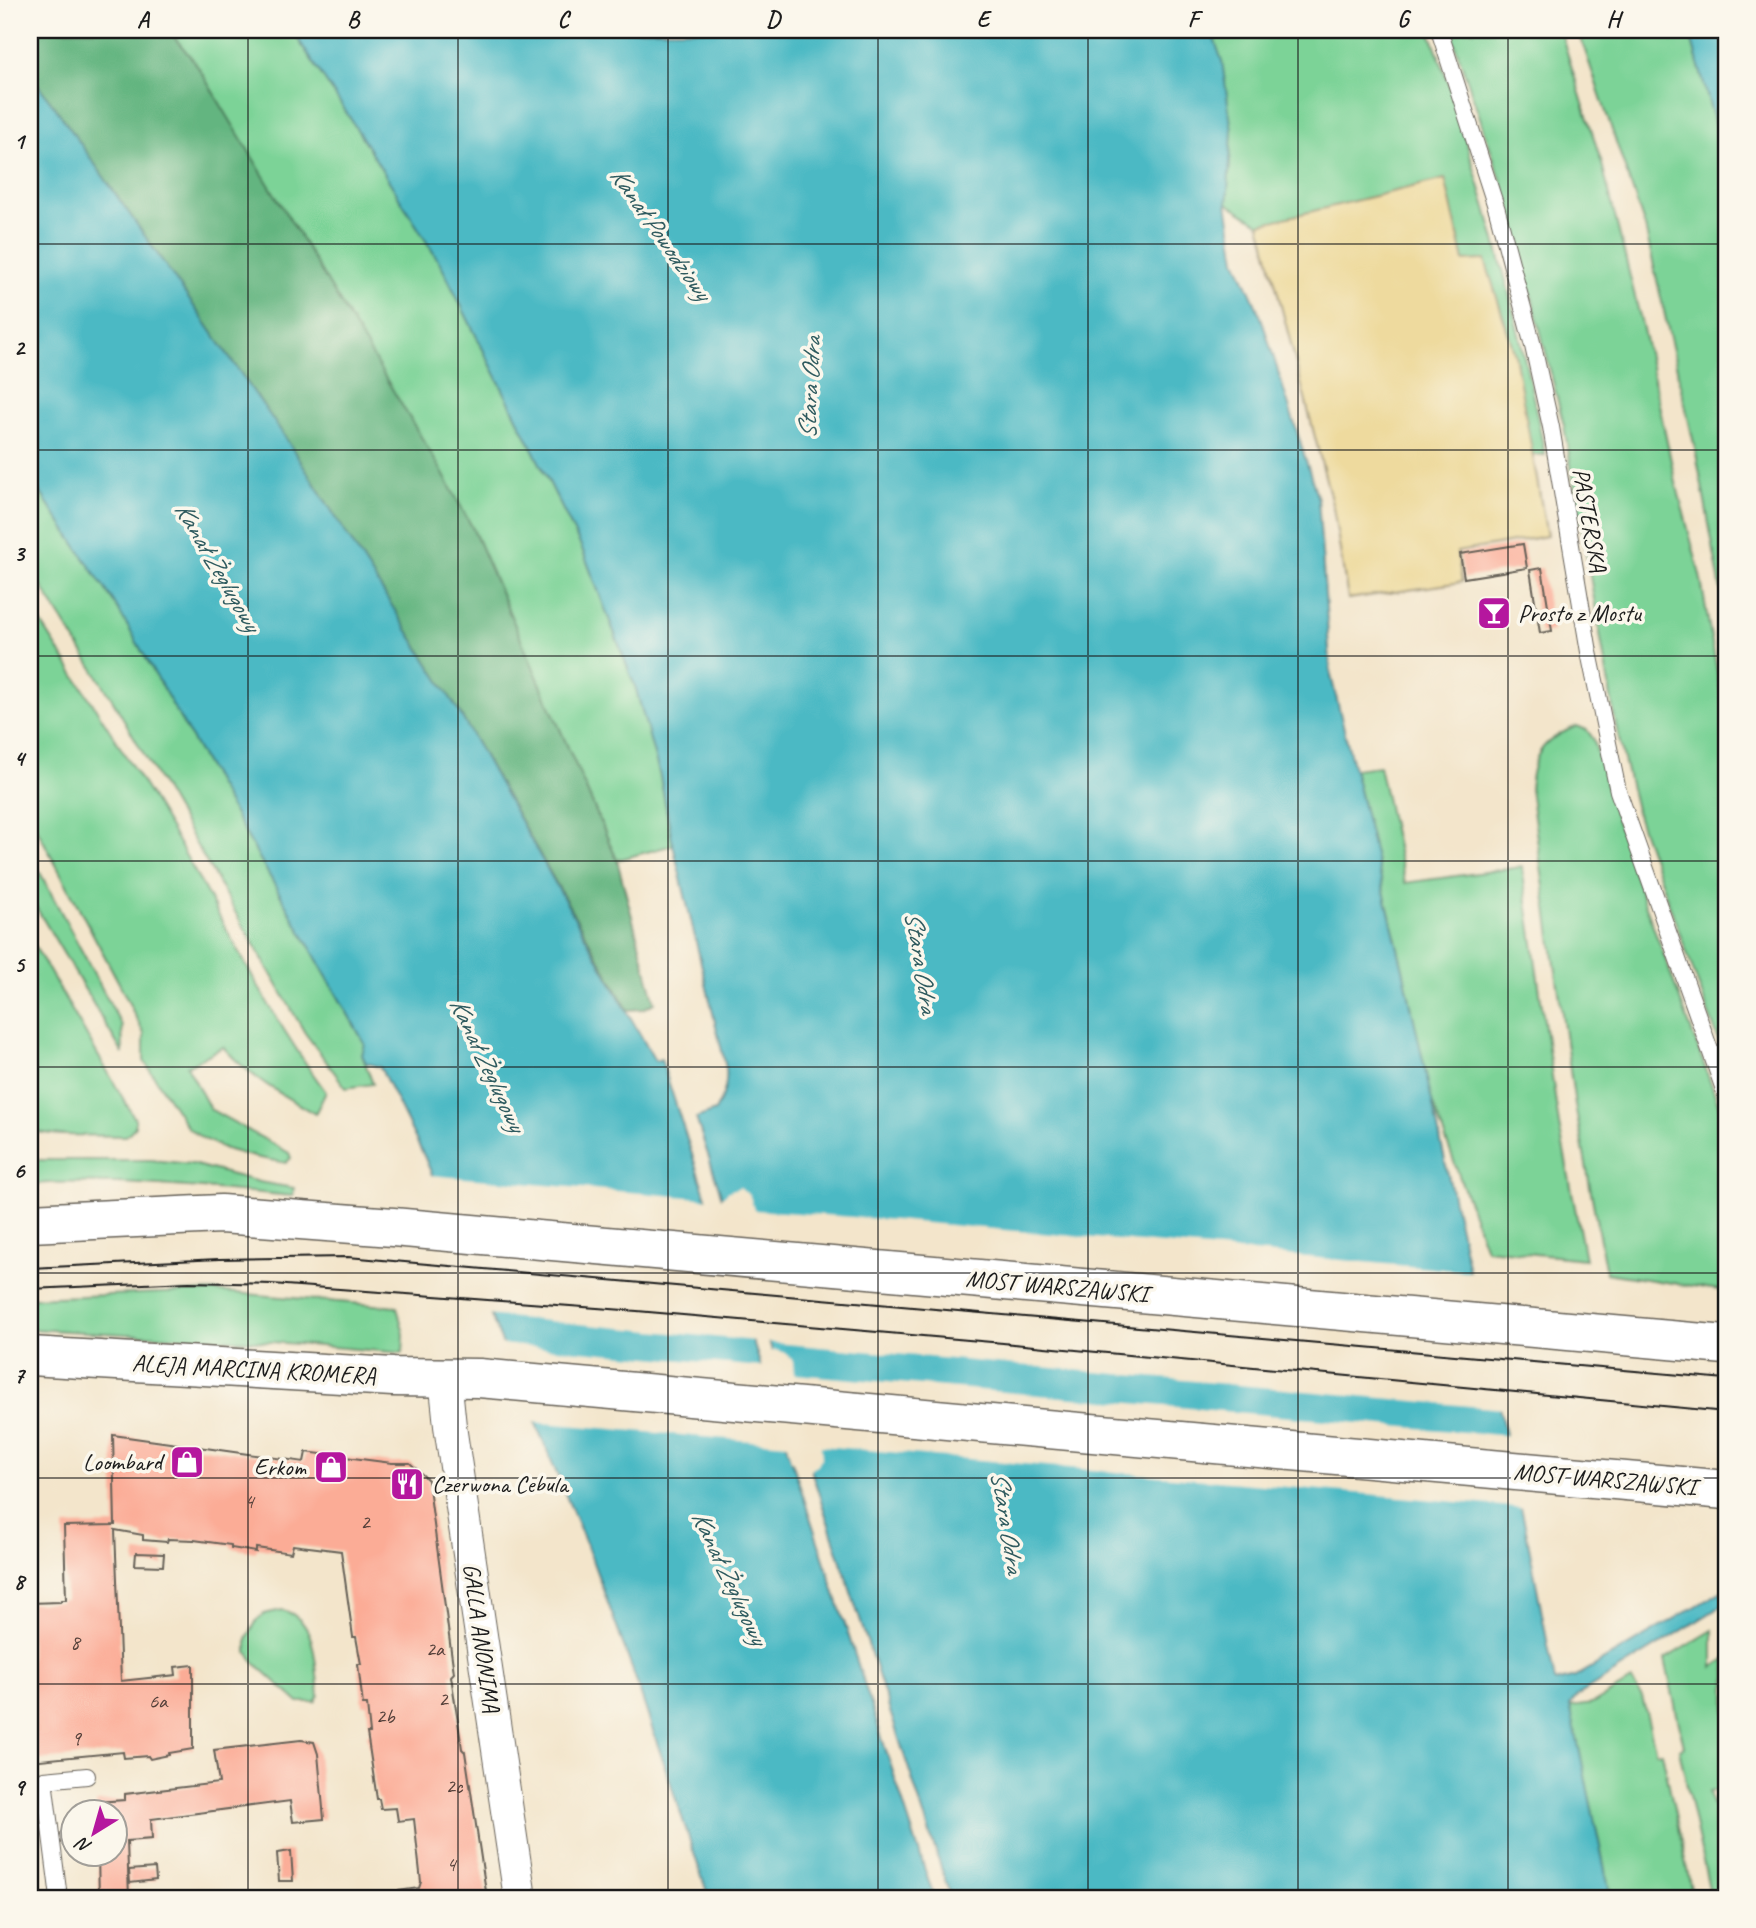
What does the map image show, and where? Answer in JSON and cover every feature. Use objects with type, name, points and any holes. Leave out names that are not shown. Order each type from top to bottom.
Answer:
[{"type":"main road","name":"MOST WARSZAWSKI","points":[[30,1223],[222,1214],[1724,1345]]},
{"type":"main road","name":"ALEJA MARCINA KROMERA","points":[[30,1356],[393,1377],[462,1377]]},
{"type":"main road","name":"MOST WARSZAWSKI","points":[[462,1377],[1726,1490]]},
{"type":"street","name":"GALLA ANONIMA","points":[[462,1377],[450,1426],[520,1898]]},
{"type":"lane","name":"PASTERSKA","points":[[1439,30],[1497,210],[1533,346],[1551,427],[1589,652],[1618,791],[1726,1095]]},
{"type":"lane","points":[[59,1898],[44,1780],[87,1776]]},
{"type":"green space","points":[[30,30],[168,30],[195,62],[441,470],[472,527],[617,860],[655,1003],[643,1009],[628,1010],[458,710],[283,434],[30,74]]},
{"type":"green space","points":[[168,30],[292,30],[350,118],[441,265],[581,546],[636,689],[660,776],[673,845],[617,860],[472,527],[195,62]]},
{"type":"green space","points":[[1211,30],[1429,30],[1491,226],[1545,455],[1532,455],[1515,355],[1485,260],[1464,261],[1445,179],[1260,224],[1227,203],[1232,131]]},
{"type":"green space","points":[[1450,30],[1560,30],[1602,164],[1700,575],[1726,722],[1726,1061],[1638,818],[1616,726],[1564,426],[1508,200]]},
{"type":"green space","points":[[1578,30],[1689,30],[1726,164],[1726,617],[1696,453],[1645,227]]},
{"type":"green space","points":[[30,477],[114,602],[365,1044],[362,1055],[373,1084],[346,1088],[305,1033],[112,699],[30,568]]},
{"type":"green space","points":[[30,605],[157,806],[265,998],[326,1092],[315,1114],[255,1076],[223,1047],[187,1066],[210,1109],[289,1153],[291,1158],[286,1163],[225,1149],[188,1128],[144,1061],[144,1034],[30,816]]},
{"type":"green space","points":[[1577,726],[1587,730],[1594,740],[1633,871],[1726,1125],[1726,1291],[1606,1273],[1575,1105],[1530,789],[1537,756],[1542,749],[1548,742]]},
{"type":"green space","points":[[1379,766],[1405,883],[1522,867],[1559,1125],[1585,1259],[1486,1249],[1431,1099],[1403,969],[1354,769]]},
{"type":"green space","points":[[30,854],[122,1026],[123,1054],[30,897]]},
{"type":"green space","points":[[30,938],[135,1119],[135,1127],[126,1136],[60,1135],[30,1131]]},
{"type":"green space","points":[[30,1160],[151,1160],[192,1164],[259,1182],[294,1188],[293,1196],[129,1183],[30,1184]]},
{"type":"green space","points":[[213,1291],[397,1307],[404,1334],[403,1353],[272,1342],[30,1329],[30,1298]]},
{"type":"green space","points":[[282,1610],[294,1615],[302,1623],[312,1644],[319,1695],[315,1702],[298,1702],[256,1664],[247,1652],[247,1639],[257,1620],[264,1614]]},
{"type":"green space","points":[[1713,1630],[1713,1667],[1726,1659],[1726,1788],[1709,1792],[1712,1804],[1726,1801],[1726,1898],[1711,1898],[1679,1749],[1684,1747],[1665,1659]]},
{"type":"green space","points":[[1631,1681],[1642,1697],[1656,1752],[1662,1752],[1693,1898],[1611,1898],[1570,1707],[1592,1704]]},
{"type":"sand","points":[[1445,179],[1464,261],[1485,260],[1515,355],[1547,536],[1457,552],[1462,582],[1348,599],[1333,507],[1260,224]]},
{"type":"water","points":[[292,30],[1211,30],[1222,61],[1232,131],[1227,203],[1236,260],[1261,317],[1318,499],[1331,676],[1403,969],[1526,1530],[1555,1682],[1575,1677],[1722,1591],[1726,1603],[1577,1696],[1570,1706],[1611,1898],[951,1898],[696,1118],[715,1111],[724,1091],[726,1068],[673,845],[660,776],[636,689],[581,546],[441,265]]},
{"type":"water","points":[[1689,30],[1726,30],[1726,164]]},
{"type":"water","name":"Kanał Żeglugowy","points":[[30,74],[283,434],[458,710],[655,1061],[661,1059],[934,1898],[709,1898],[634,1674],[587,1546],[425,1158],[380,1067],[366,1063],[362,1055],[365,1044],[114,602],[30,477]]},
{"type":"pier","points":[[428,1175],[711,1199],[756,1341],[487,1315]]},
{"type":"pier","points":[[740,1187],[750,1196],[754,1210],[1474,1272],[1503,1409],[765,1342],[719,1200],[729,1191]]},
{"type":"pier","points":[[499,1344],[761,1367],[762,1359],[797,1464],[791,1460],[787,1444],[532,1422]]},
{"type":"pier","points":[[775,1350],[786,1353],[793,1361],[794,1374],[1509,1436],[1525,1508],[821,1446],[822,1457],[817,1466],[810,1470],[806,1469],[769,1352]]},
{"type":"building","points":[[1523,544],[1527,568],[1464,578],[1460,554]]},
{"type":"building","points":[[1542,568],[1552,631],[1540,633],[1530,570]]},
{"type":"building","points":[[113,1435],[304,1462],[306,1452],[410,1463],[428,1480],[454,1673],[451,1676],[487,1898],[398,1898],[397,1891],[419,1888],[421,1882],[414,1819],[398,1821],[396,1808],[381,1809],[377,1799],[367,1733],[370,1733],[367,1705],[363,1705],[358,1664],[361,1664],[356,1637],[353,1637],[341,1551],[293,1545],[291,1553],[256,1548],[256,1552],[231,1548],[231,1545],[194,1540],[143,1540],[143,1535],[115,1530],[121,1681],[176,1675],[175,1667],[193,1665],[193,1749],[150,1759],[148,1756],[124,1758],[123,1752],[30,1761],[30,1603],[66,1600],[64,1526],[115,1525]]},
{"type":"building","points":[[136,1553],[164,1554],[163,1566],[135,1565]]},
{"type":"building","points":[[301,1740],[314,1742],[318,1754],[324,1819],[293,1822],[290,1801],[151,1819],[152,1839],[130,1841],[130,1798],[125,1798],[125,1794],[219,1783],[214,1750]]},
{"type":"building","points":[[291,1851],[293,1881],[279,1881],[277,1853]]},
{"type":"building","points":[[98,1868],[128,1868],[129,1898],[99,1898]]},
{"type":"building","points":[[155,1868],[156,1880],[130,1883],[129,1870]]},
{"type":"tram line","points":[[30,1268],[219,1259],[348,1257],[1726,1379]]},
{"type":"tram line","points":[[30,1289],[189,1282],[272,1284],[637,1311],[1003,1343],[1726,1412]]},
{"type":"place","name":"Prosto z Mostu","points":[[1494,613]]},
{"type":"place","name":"Loombard","points":[[187,1462]]},
{"type":"place","name":"Erkom","points":[[331,1467]]},
{"type":"place","name":"Czerwona Cebula","points":[[407,1484]]},
{"type":"water label","name":"Kanał Powodziowy","points":[[661,233]]},
{"type":"water label","name":"Stara Odra","points":[[809,388]]},
{"type":"water label","name":"Stara Odra","points":[[922,962]]},
{"type":"water label","name":"Stara Odra","points":[[1008,1522]]}]
